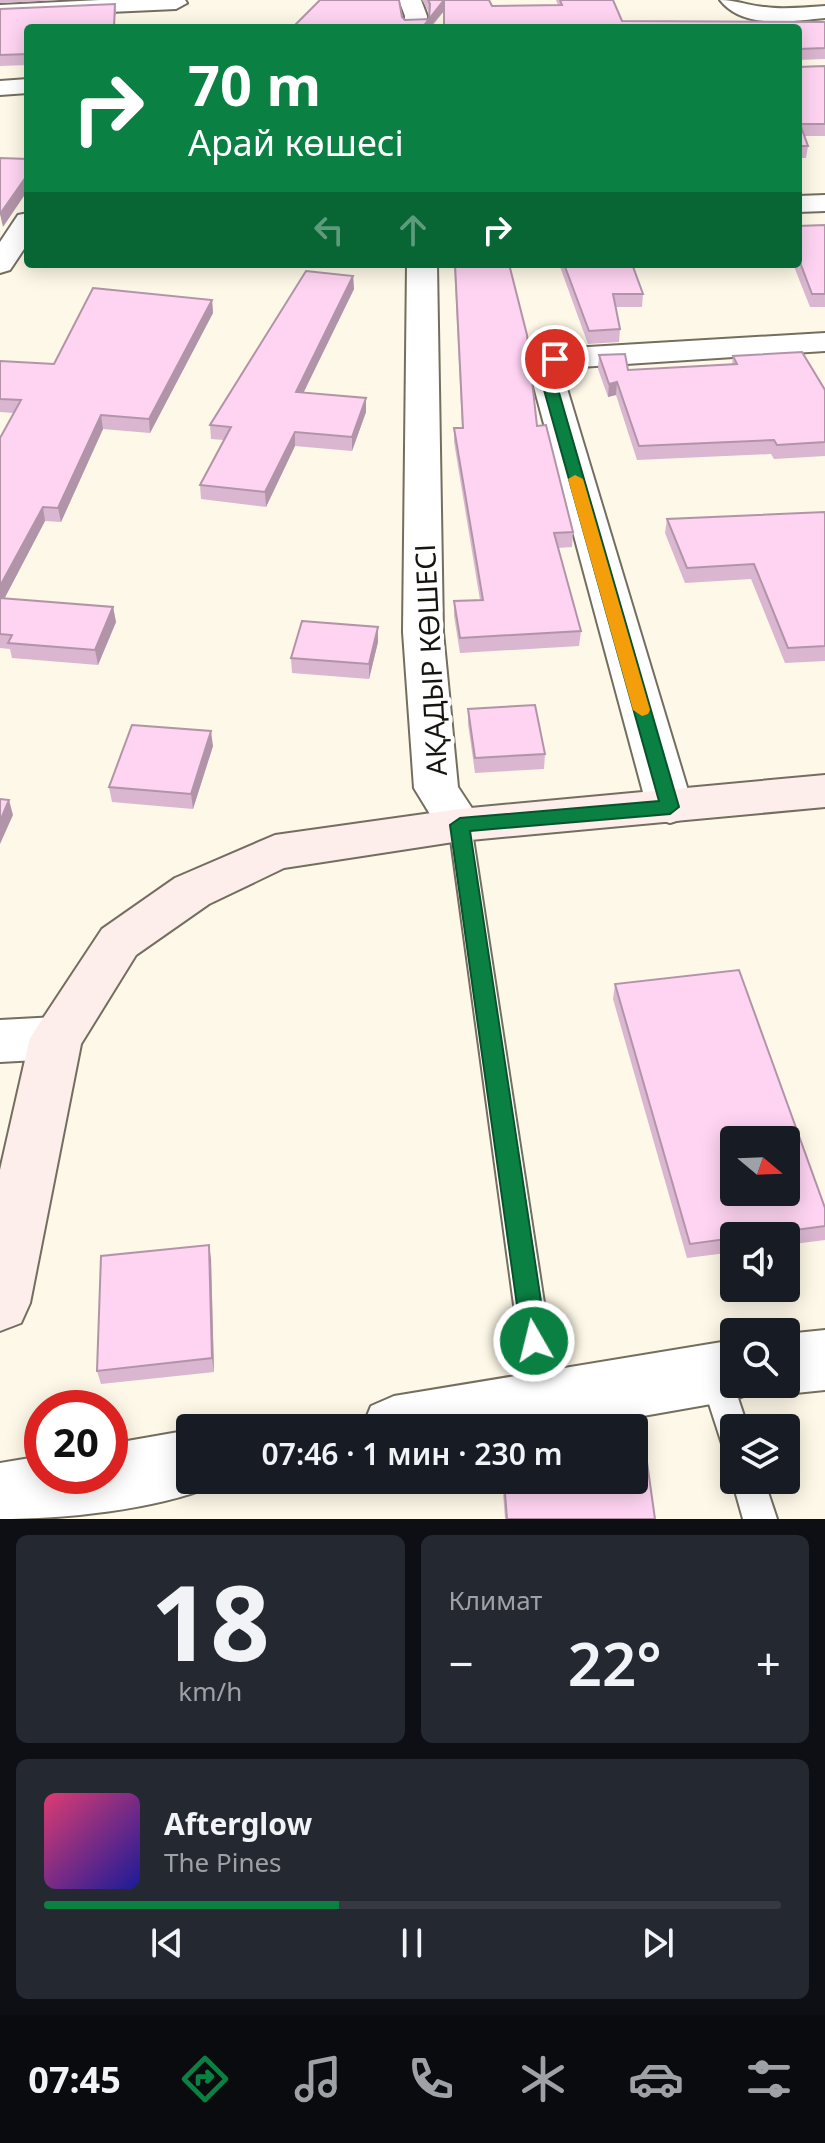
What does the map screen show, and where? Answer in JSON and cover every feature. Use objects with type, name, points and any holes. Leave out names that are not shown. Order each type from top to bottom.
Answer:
[{"type":"street","points":[[410,0],[416,24]]},
{"type":"street","points":[[731,0],[752,11],[770,14],[825,12]]},
{"type":"street","points":[[0,11],[177,2]]},
{"type":"street","points":[[161,24],[177,2]]},
{"type":"street","points":[[0,88],[24,86]]},
{"type":"street","points":[[802,204],[825,203]]},
{"type":"street","points":[[0,264],[24,227]]},
{"type":"street","name":"АҚАДЫР КӨШЕСІ","points":[[422,268],[423,632],[436,788],[460,825]]},
{"type":"street","points":[[670,807],[546,372],[555,359],[825,342]]},
{"type":"street","points":[[0,1303],[56,1038],[119,942],[192,891],[275,852],[460,825],[825,791]]},
{"type":"street","points":[[0,1041],[56,1038]]},
{"type":"street","points":[[800,1363],[825,1360]]},
{"type":"street","points":[[474,1414],[720,1372]]},
{"type":"street","points":[[0,1496],[176,1465]]},
{"type":"lane","points":[[460,825],[543,1402]]},
{"type":"lane","points":[[752,1494],[760,1519]]},
{"type":"building","points":[[320,0],[399,0],[405,20],[429,19],[425,24],[296,24]]},
{"type":"building","points":[[428,0],[444,0],[429,19],[430,4]]},
{"type":"building","points":[[444,0],[489,0],[492,6],[562,5],[560,0],[613,0],[622,21],[825,22],[825,48],[802,49],[802,24],[444,24]]},
{"type":"building","points":[[115,4],[114,24],[24,24],[24,54],[0,55],[0,9]]},
{"type":"building","points":[[825,66],[825,124],[802,124],[802,67]]},
{"type":"building","points":[[802,130],[808,146],[802,146]]},
{"type":"building","points":[[0,158],[24,159],[24,180],[0,214]]},
{"type":"building","points":[[825,225],[825,294],[812,294],[802,268],[802,226]]},
{"type":"building","points":[[455,268],[510,268],[527,335],[537,426],[546,425],[573,532],[554,533],[581,631],[460,638],[454,601],[483,600],[454,428],[463,428]]},
{"type":"building","points":[[565,268],[633,268],[643,294],[613,294],[620,329],[589,331]]},
{"type":"building","points":[[306,271],[353,276],[296,392],[366,398],[352,437],[295,432],[265,492],[200,485],[231,427],[210,425]]},
{"type":"building","points":[[93,288],[212,300],[149,419],[101,415],[58,508],[43,507],[0,586],[0,438],[21,400],[0,399],[0,361],[54,364]]},
{"type":"building","points":[[802,352],[825,390],[825,442],[777,445],[774,440],[639,446],[617,382],[609,384],[599,355],[625,354],[628,370],[737,364],[733,356]]},
{"type":"building","points":[[825,512],[825,646],[788,648],[754,564],[687,568],[667,519]]},
{"type":"building","points":[[0,598],[113,607],[95,650],[8,643],[12,635],[0,634]]},
{"type":"building","points":[[302,621],[378,627],[369,664],[291,658]]},
{"type":"building","points":[[535,705],[545,754],[475,758],[468,709]]},
{"type":"building","points":[[132,725],[211,731],[191,794],[109,787]]},
{"type":"building","points":[[0,799],[9,800],[0,821]]},
{"type":"building","points":[[739,970],[795,1126],[720,1126],[720,1206],[800,1206],[800,1139],[825,1208],[825,1226],[800,1229],[800,1222],[720,1222],[720,1240],[690,1244],[615,984]]},
{"type":"building","points":[[209,1245],[212,1358],[97,1371],[101,1256]]},
{"type":"building","points":[[648,1469],[655,1519],[507,1519],[505,1494],[648,1494]]},
{"type":"slow traffic","points":[[575,479],[642,710]]},
{"type":"route","points":[[534,1341],[460,825],[670,807],[546,372],[555,359]]}]
